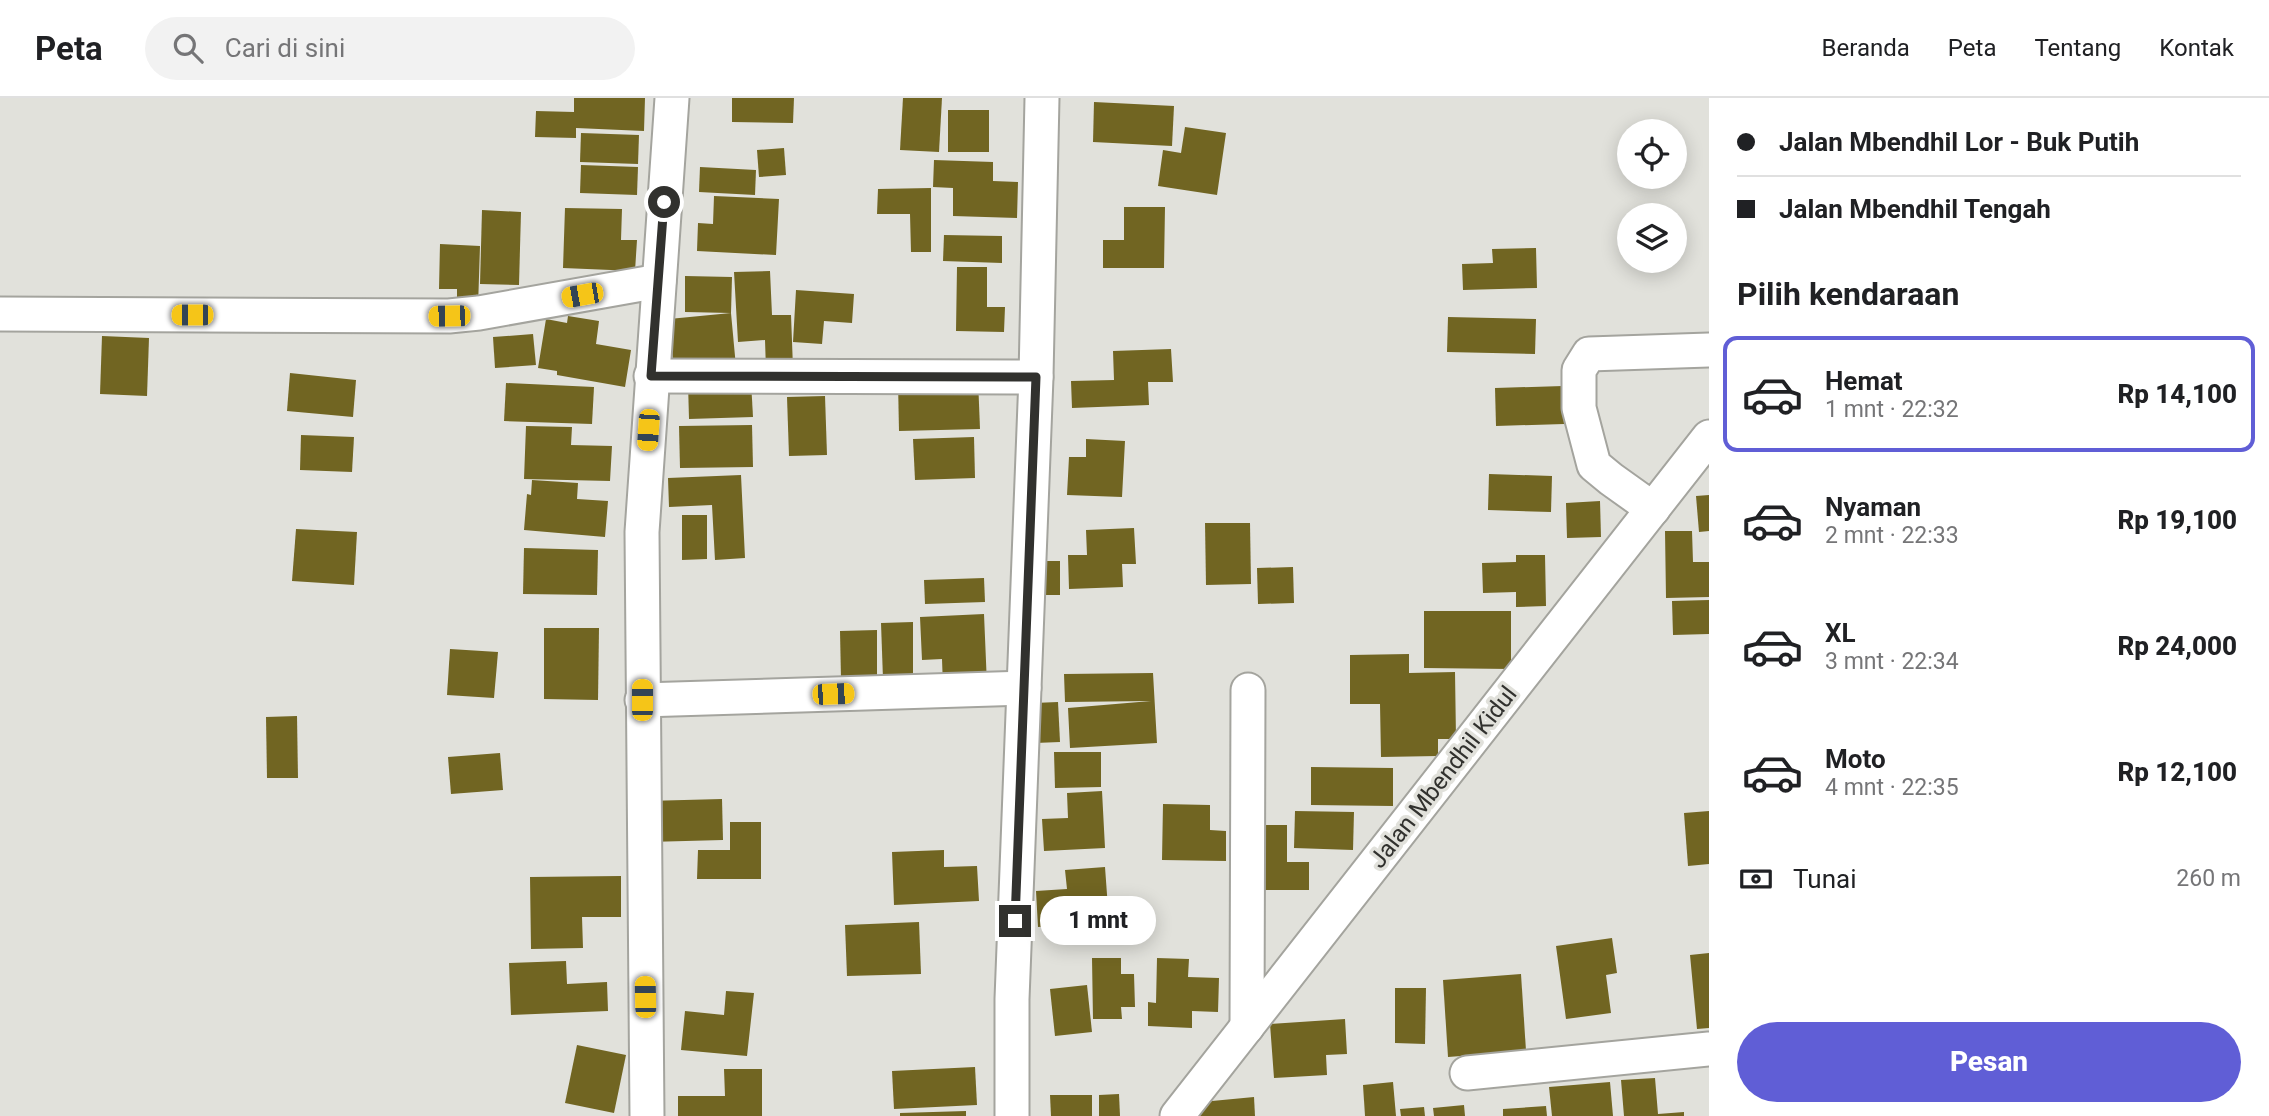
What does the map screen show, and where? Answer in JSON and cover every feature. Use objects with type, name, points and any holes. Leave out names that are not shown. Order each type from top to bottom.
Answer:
[{"type":"street","points":[[647,1116],[642,532],[672,98]]},
{"type":"street","points":[[1012,1116],[1012,999],[1036,377],[1042,98]]},
{"type":"street","points":[[0,314],[449,316],[480,313],[659,281]]},
{"type":"street","points":[[1653,509],[1594,465],[1579,408],[1579,370],[1589,354],[1709,350]]},
{"type":"street","points":[[651,376],[1036,377]]},
{"type":"street","name":"Jalan Mbendhil Kidul","points":[[1177,1116],[1709,437]]},
{"type":"street","points":[[642,700],[1024,688]]},
{"type":"street","points":[[1247,1027],[1248,690]]},
{"type":"street","points":[[1467,1073],[1709,1049]]},
{"type":"building","points":[[574,98],[645,98],[644,131],[576,128],[576,138],[535,137],[536,111],[574,112]]},
{"type":"building","points":[[732,98],[794,98],[793,123],[732,122]]},
{"type":"building","points":[[903,98],[942,98],[939,152],[900,150]]},
{"type":"building","points":[[1094,102],[1174,106],[1172,146],[1093,142]]},
{"type":"building","points":[[948,110],[989,110],[989,152],[948,152]]},
{"type":"building","points":[[1185,127],[1226,133],[1217,195],[1158,186],[1163,150],[1181,153]]},
{"type":"building","points":[[581,133],[639,135],[638,164],[580,162]]},
{"type":"building","points":[[784,148],[786,175],[759,177],[757,150]]},
{"type":"building","points":[[934,160],[993,162],[993,181],[1018,182],[1017,218],[953,216],[953,188],[933,187]]},
{"type":"building","points":[[581,165],[638,167],[637,195],[580,193]]},
{"type":"building","points":[[700,167],[756,170],[755,195],[699,192]]},
{"type":"building","points":[[931,188],[931,252],[911,252],[910,214],[877,214],[878,189]]},
{"type":"building","points":[[714,196],[779,199],[776,255],[697,251],[698,223],[713,224]]},
{"type":"building","points":[[1124,207],[1165,207],[1164,268],[1103,268],[1103,240],[1124,240]]},
{"type":"building","points":[[565,208],[622,209],[621,240],[637,240],[635,271],[563,268]]},
{"type":"building","points":[[482,210],[521,212],[519,285],[480,284]]},
{"type":"building","points":[[944,235],[1002,236],[1002,263],[943,261]]},
{"type":"building","points":[[440,244],[480,246],[478,307],[457,307],[457,289],[439,289]]},
{"type":"building","points":[[1536,248],[1537,288],[1463,290],[1462,264],[1493,263],[1492,249]]},
{"type":"building","points":[[957,267],[987,267],[987,307],[1005,307],[1004,332],[956,331]]},
{"type":"building","points":[[770,271],[772,315],[791,315],[793,368],[766,370],[765,340],[738,342],[734,272]]},
{"type":"building","points":[[685,276],[732,277],[731,313],[685,312]]},
{"type":"building","points":[[796,290],[854,294],[852,323],[824,321],[822,344],[793,342]]},
{"type":"building","points":[[731,313],[736,367],[674,372],[669,319]]},
{"type":"building","points":[[568,316],[599,321],[596,344],[631,350],[625,387],[557,375],[557,371],[538,368],[546,319],[567,323]]},
{"type":"building","points":[[1448,317],[1536,319],[1535,354],[1447,352]]},
{"type":"building","points":[[533,334],[536,365],[495,368],[493,337]]},
{"type":"building","points":[[102,336],[149,338],[147,396],[100,394]]},
{"type":"building","points":[[1171,349],[1173,382],[1148,382],[1149,405],[1072,408],[1071,381],[1114,380],[1113,351]]},
{"type":"building","points":[[290,373],[356,380],[353,417],[287,411]]},
{"type":"building","points":[[978,379],[980,429],[899,431],[898,382]]},
{"type":"building","points":[[751,381],[753,417],[689,419],[688,383]]},
{"type":"building","points":[[506,383],[594,387],[592,424],[504,421]]},
{"type":"building","points":[[1563,386],[1564,424],[1496,426],[1495,388]]},
{"type":"building","points":[[825,396],[827,455],[789,456],[787,397]]},
{"type":"building","points":[[752,425],[753,467],[680,468],[679,426]]},
{"type":"building","points":[[526,426],[572,427],[571,445],[612,446],[610,481],[524,479]]},
{"type":"building","points":[[301,435],[354,437],[352,472],[300,470]]},
{"type":"building","points":[[974,437],[975,478],[915,480],[913,439]]},
{"type":"building","points":[[1086,439],[1125,441],[1122,497],[1067,495],[1069,457],[1086,457]]},
{"type":"building","points":[[1489,474],[1552,476],[1551,512],[1488,510]]},
{"type":"building","points":[[741,475],[745,558],[715,560],[712,505],[669,507],[668,478]]},
{"type":"building","points":[[532,480],[578,483],[577,499],[608,501],[605,537],[524,530],[527,494],[531,495]]},
{"type":"building","points":[[1709,495],[1709,531],[1699,532],[1696,496]]},
{"type":"building","points":[[1600,501],[1601,537],[1567,538],[1566,503]]},
{"type":"building","points":[[682,515],[707,515],[707,559],[682,560]]},
{"type":"building","points":[[1205,523],[1250,523],[1251,584],[1206,585]]},
{"type":"building","points":[[1134,528],[1136,564],[1122,564],[1123,587],[1069,589],[1068,555],[1087,555],[1086,530]]},
{"type":"building","points":[[296,529],[357,532],[354,585],[292,581]]},
{"type":"building","points":[[1665,531],[1692,531],[1693,562],[1709,562],[1709,597],[1666,598]]},
{"type":"building","points":[[524,548],[598,550],[597,595],[523,594]]},
{"type":"building","points":[[1516,555],[1545,555],[1546,606],[1516,607],[1516,592],[1483,593],[1482,563],[1516,562]]},
{"type":"building","points":[[1033,561],[1060,561],[1060,595],[1032,595]]},
{"type":"building","points":[[1293,567],[1294,603],[1258,604],[1257,568]]},
{"type":"building","points":[[984,578],[985,602],[925,604],[924,580]]},
{"type":"building","points":[[1709,600],[1709,634],[1673,635],[1672,601]]},
{"type":"building","points":[[1424,611],[1511,611],[1511,669],[1424,668]]},
{"type":"building","points":[[984,614],[987,685],[943,687],[942,659],[922,660],[920,617]]},
{"type":"building","points":[[913,622],[913,677],[883,679],[881,623]]},
{"type":"building","points":[[544,628],[599,628],[598,700],[544,699]]},
{"type":"building","points":[[877,630],[877,678],[841,679],[840,631]]},
{"type":"building","points":[[450,649],[498,652],[494,698],[447,695]]},
{"type":"building","points":[[1409,654],[1409,673],[1455,672],[1456,739],[1438,739],[1438,756],[1381,757],[1380,704],[1350,704],[1350,655]]},
{"type":"building","points":[[1153,673],[1157,743],[1070,748],[1068,708],[1151,701],[1065,702],[1064,674]]},
{"type":"building","points":[[1058,702],[1060,742],[1035,743],[1034,703]]},
{"type":"building","points":[[297,716],[298,778],[267,778],[266,717]]},
{"type":"building","points":[[1054,752],[1101,752],[1101,787],[1055,788]]},
{"type":"building","points":[[500,753],[503,790],[451,794],[448,757]]},
{"type":"building","points":[[1311,767],[1393,768],[1393,806],[1311,805]]},
{"type":"building","points":[[1102,791],[1105,848],[1044,851],[1042,819],[1068,818],[1067,793]]},
{"type":"building","points":[[722,799],[723,840],[648,842],[646,801]]},
{"type":"building","points":[[1163,804],[1210,805],[1210,830],[1226,831],[1226,861],[1162,860]]},
{"type":"building","points":[[1295,811],[1354,812],[1353,850],[1294,848]]},
{"type":"building","points":[[1709,811],[1709,864],[1688,866],[1684,813]]},
{"type":"building","points":[[730,822],[761,822],[761,879],[697,879],[698,850],[730,850]]},
{"type":"building","points":[[1260,825],[1287,825],[1287,862],[1309,862],[1309,890],[1260,890]]},
{"type":"building","points":[[944,850],[944,867],[977,866],[979,901],[894,905],[892,852]]},
{"type":"building","points":[[1105,867],[1109,922],[1038,927],[1036,891],[1067,889],[1065,870]]},
{"type":"building","points":[[621,876],[621,917],[582,917],[583,948],[531,949],[530,877]]},
{"type":"building","points":[[919,922],[921,974],[847,976],[845,925]]},
{"type":"building","points":[[1612,938],[1617,973],[1606,975],[1611,1013],[1566,1019],[1556,946]]},
{"type":"building","points":[[1709,953],[1709,1028],[1697,1029],[1690,955]]},
{"type":"building","points":[[1092,958],[1121,958],[1121,974],[1134,974],[1135,1007],[1121,1007],[1122,1019],[1093,1019]]},
{"type":"building","points":[[1157,958],[1189,959],[1188,977],[1219,978],[1218,1012],[1192,1011],[1192,1028],[1148,1026],[1148,1002],[1156,1003]]},
{"type":"building","points":[[566,961],[567,984],[607,982],[608,1011],[511,1015],[509,963]]},
{"type":"building","points":[[1521,974],[1526,1051],[1448,1057],[1443,980]]},
{"type":"building","points":[[1087,985],[1092,1032],[1055,1036],[1050,989]]},
{"type":"building","points":[[1395,988],[1426,988],[1425,1044],[1395,1043]]},
{"type":"building","points":[[726,991],[754,993],[747,1056],[681,1050],[685,1011],[724,1015]]},
{"type":"building","points":[[1345,1019],[1347,1054],[1326,1055],[1327,1075],[1274,1078],[1270,1024]]},
{"type":"building","points":[[577,1045],[626,1055],[614,1113],[565,1103]]},
{"type":"building","points":[[975,1067],[977,1105],[894,1109],[892,1071]]},
{"type":"building","points":[[724,1069],[762,1069],[762,1116],[678,1116],[678,1096],[725,1096]]},
{"type":"building","points":[[1655,1078],[1658,1114],[1684,1112],[1684,1116],[1624,1116],[1621,1080]]},
{"type":"building","points":[[1393,1082],[1396,1116],[1365,1116],[1363,1085]]},
{"type":"building","points":[[1610,1082],[1613,1116],[1552,1116],[1549,1087]]},
{"type":"building","points":[[1119,1094],[1120,1116],[1099,1116],[1099,1095]]},
{"type":"building","points":[[1050,1095],[1092,1095],[1092,1116],[1051,1116]]},
{"type":"building","points":[[1254,1097],[1255,1116],[1192,1116],[1191,1103]]},
{"type":"building","points":[[1464,1105],[1465,1116],[1434,1116],[1433,1108]]},
{"type":"building","points":[[1546,1106],[1547,1116],[1503,1116],[1503,1109]]},
{"type":"building","points":[[1424,1107],[1425,1116],[1401,1116],[1400,1109]]},
{"type":"building","points":[[966,1111],[966,1116],[900,1116],[900,1113]]},
{"type":"route","points":[[664,202],[651,376],[1036,377],[1015,921]]}]
